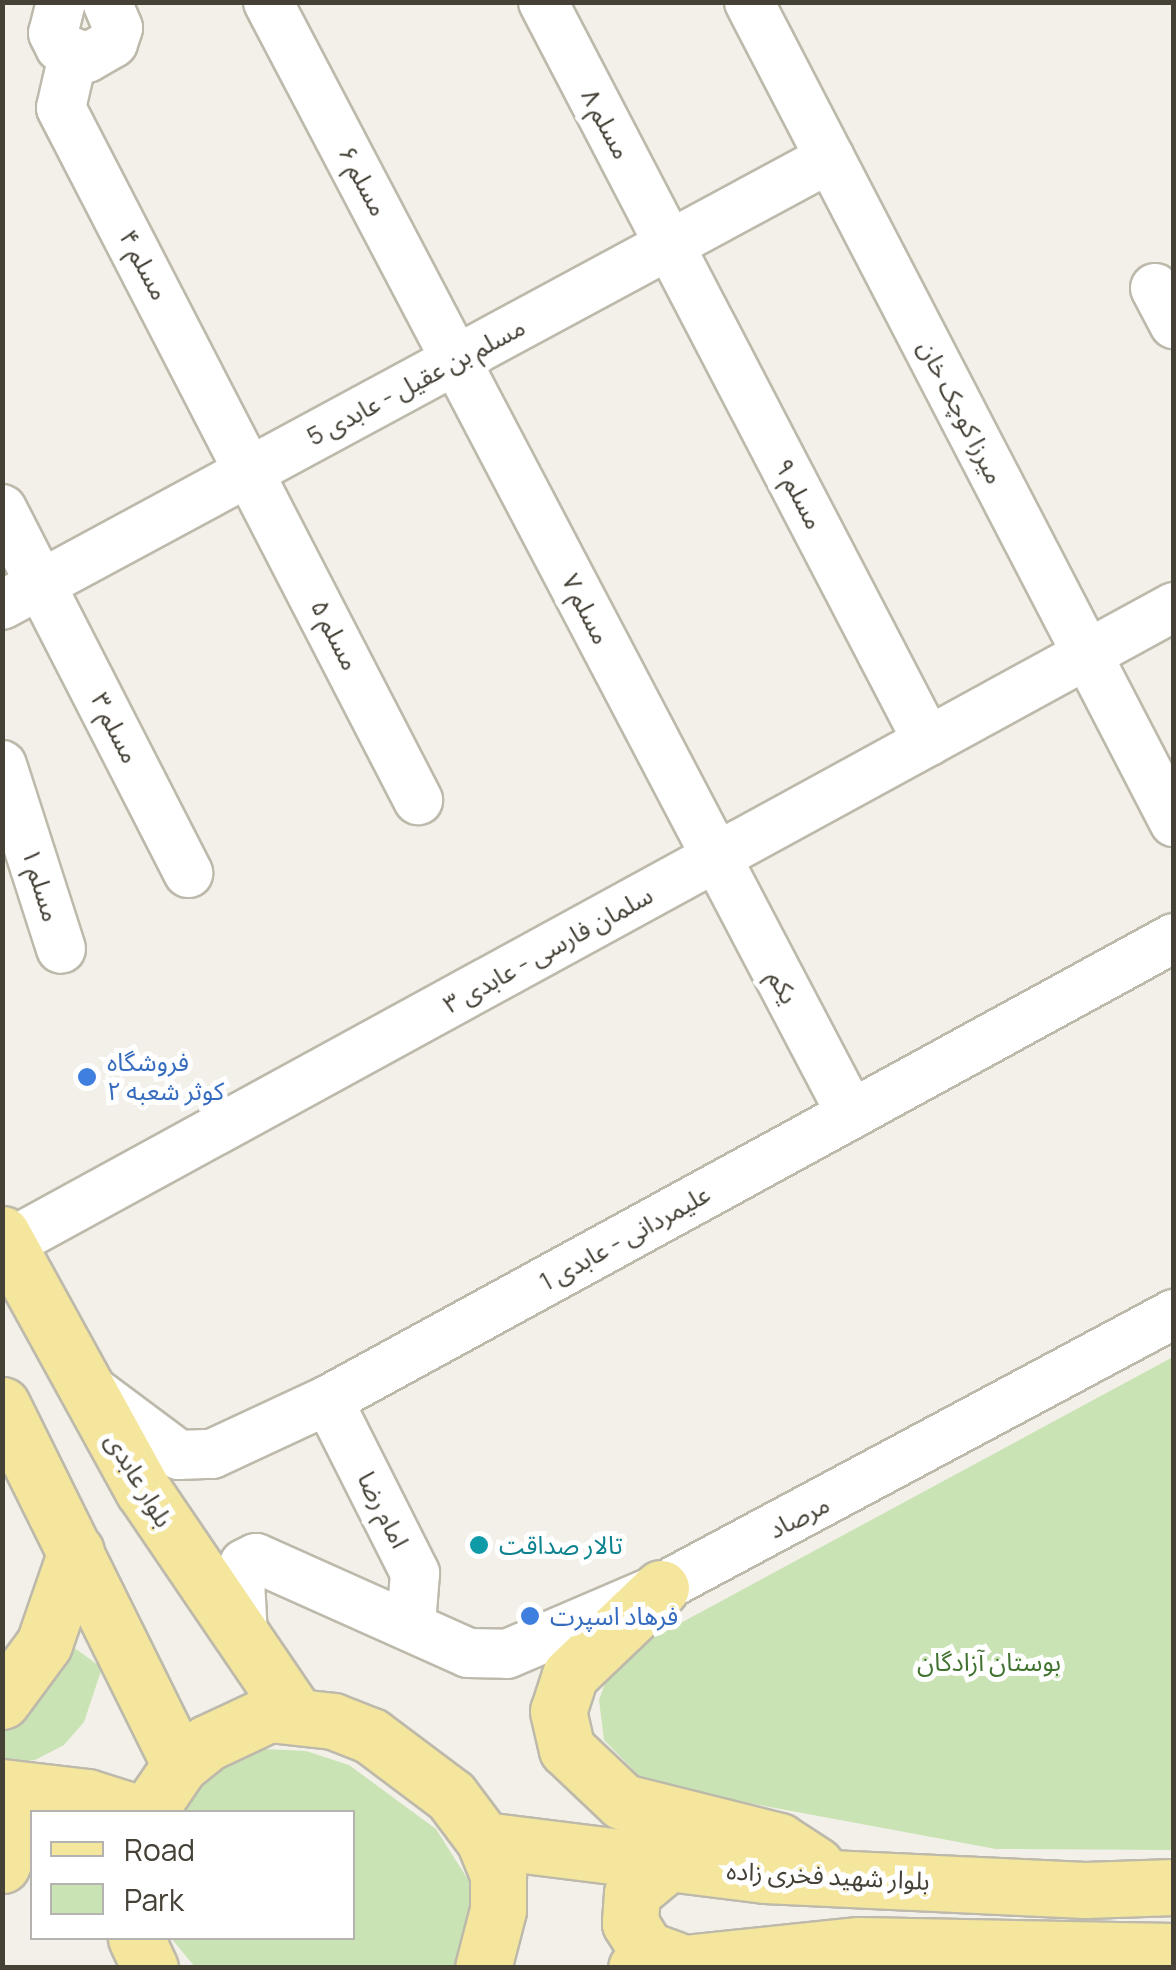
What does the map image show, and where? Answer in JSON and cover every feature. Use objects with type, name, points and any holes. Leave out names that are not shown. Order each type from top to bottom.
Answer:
[{"type":"main road","name":"بلوار عابدی","points":[[5,1239],[80,1379],[186,1557],[295,1714]]},
{"type":"main road","points":[[2,1405],[180,1765]]},
{"type":"main road","points":[[2,1700],[44,1644],[76,1551]]},
{"type":"main road","points":[[661,1588],[570,1676],[558,1710],[567,1749],[623,1802],[779,1841],[835,1878]]},
{"type":"main road","points":[[149,1810],[180,1765],[237,1726],[295,1714],[371,1736],[419,1768],[484,1840],[498,1875],[498,1910],[483,1968]]},
{"type":"main road","points":[[2,1788],[87,1797],[128,1810]]},
{"type":"main road","points":[[2,1788],[18,1824],[2,1864]]},
{"type":"main road","name":"بلوار شهید فخری زاده","points":[[484,1840],[666,1865],[835,1878],[1174,1887]]},
{"type":"main road","points":[[666,1865],[632,1893],[630,1923],[655,1964],[859,1945],[1174,1951]]},
{"type":"main road","points":[[2,1882],[30,1890]]},
{"type":"main road","points":[[137,1940],[150,1968]]},
{"type":"main road","points":[[768,1968],[859,1945]]},
{"type":"street","points":[[62,2],[53,33],[72,56],[87,58],[113,42],[117,6]]},
{"type":"street","name":"مسلم ۶","points":[[268,2],[458,359]]},
{"type":"street","name":"مسلم ۸","points":[[543,2],[670,245]]},
{"type":"street","name":"میرزا کوچک خان","points":[[749,2],[1088,656],[1171,805]]},
{"type":"street","name":"مسلم ۴","points":[[72,56],[61,108],[252,470]]},
{"type":"street","name":"مسلم بن عقیل - عابدی 5","points":[[22,594],[830,158]]},
{"type":"street","name":"مسلم ۹","points":[[670,245],[928,742]]},
{"type":"street","name":"مسلم ۷","points":[[458,359],[714,859]]},
{"type":"street","name":"مسلم ۵","points":[[252,470],[418,800]]},
{"type":"street","name":"مسلم ۳","points":[[2,509],[22,594],[188,873]]},
{"type":"street","name":"سلمان فارسی - عابدی ۳","points":[[5,1239],[1174,607]]},
{"type":"street","name":"مسلم ۱","points":[[2,765],[60,949]]},
{"type":"street","name":"یکم","points":[[714,859],[851,1114]]},
{"type":"street","name":"علیمردانی - عابدی 1","points":[[80,1379],[147,1437],[179,1455],[212,1454],[328,1400],[1174,938]]},
{"type":"street","name":"مرصاد","points":[[243,1636],[240,1580],[244,1564],[256,1558],[411,1624],[468,1653],[507,1654],[661,1588],[1174,1314]]},
{"type":"street","name":"امام رضا","points":[[328,1400],[414,1573],[411,1624]]},
{"type":"green space","name":"بوستان آزادگان","points":[[1173,1357],[1173,1850],[996,1849],[647,1784],[604,1740],[599,1700],[614,1659]]},
{"type":"green space","points":[[65,1641],[102,1668],[84,1722],[64,1745],[35,1760],[3,1764],[2,1727]]},
{"type":"green space","points":[[265,1749],[306,1751],[349,1765],[436,1829],[472,1886],[468,1967],[195,1967],[173,1940],[355,1940],[355,1810],[172,1810],[192,1783],[226,1760]]},
{"type":"place","name":"فروشگاه کوثر شعبه ۲","points":[[87,1077]]},
{"type":"place","name":"تالار صداقت","points":[[479,1545]]},
{"type":"place","name":"فرهاد اسپرت","points":[[530,1616]]}]
